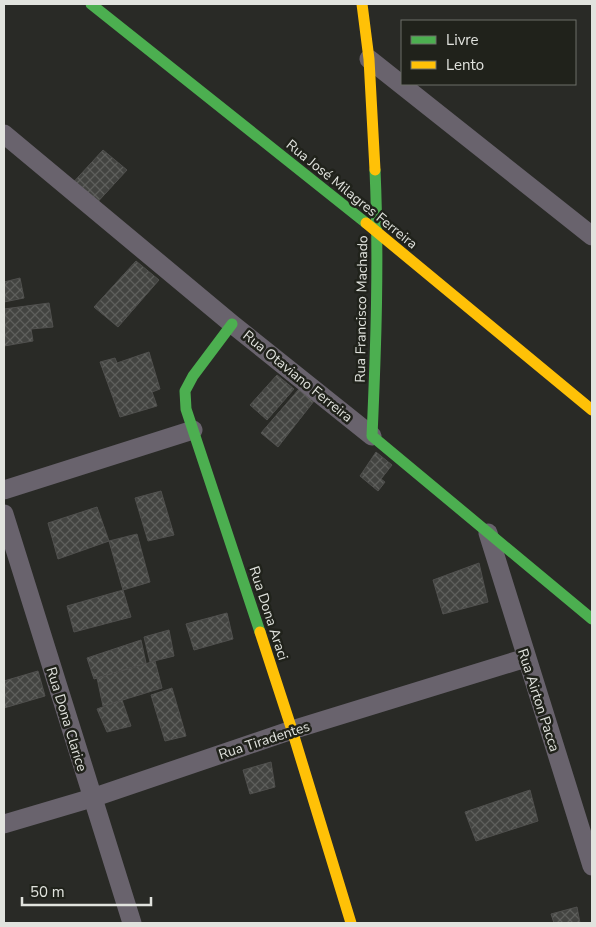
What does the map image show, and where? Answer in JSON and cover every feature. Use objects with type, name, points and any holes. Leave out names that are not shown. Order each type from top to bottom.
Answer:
[{"type":"street","name":"Rua José Milagres Ferreira","points":[[90,4],[378,233],[592,410]]},
{"type":"street","name":"Rua Francisco Machado","points":[[361,5],[369,59],[378,233],[377,334],[372,436]]},
{"type":"street","points":[[369,59],[401,84]]},
{"type":"street","points":[[402,85],[592,236]]},
{"type":"street","name":"Rua Otaviano Ferreira","points":[[4,134],[232,324],[372,436],[592,618]]},
{"type":"street","name":"Rua Dona Araci","points":[[232,324],[193,376],[186,391],[186,409],[292,730],[351,923]]},
{"type":"street","points":[[4,490],[193,430]]},
{"type":"street","name":"Rua Dona Clarice","points":[[4,514],[132,923]]},
{"type":"street","name":"Rua Airton Pacca","points":[[488,533],[592,866]]},
{"type":"street","name":"Rua Tiradentes","points":[[4,824],[92,798],[292,730],[526,658]]},
{"type":"building","points":[[103,150],[127,170],[93,207],[69,187]]},
{"type":"building","points":[[136,261],[159,280],[118,327],[94,307]]},
{"type":"building","points":[[20,278],[24,298],[4,302],[4,282]]},
{"type":"building","points":[[49,303],[53,327],[31,329],[33,341],[4,346],[4,309]]},
{"type":"building","points":[[149,352],[160,389],[152,392],[157,406],[120,417],[100,362],[115,358],[117,363]]},
{"type":"building","points":[[277,375],[294,389],[267,420],[250,405]]},
{"type":"building","points":[[299,389],[314,401],[278,447],[261,433]]},
{"type":"building","points":[[376,452],[392,465],[381,479],[385,482],[378,491],[360,476]]},
{"type":"building","points":[[161,491],[174,535],[148,541],[135,498]]},
{"type":"building","points":[[97,507],[109,541],[58,559],[48,523]]},
{"type":"building","points":[[137,534],[150,582],[123,590],[109,541]]},
{"type":"building","points":[[479,563],[488,602],[443,614],[433,580]]},
{"type":"building","points":[[123,590],[131,617],[74,632],[67,606]]},
{"type":"building","points":[[227,613],[233,639],[194,650],[186,624]]},
{"type":"building","points":[[169,630],[174,656],[150,662],[144,637]]},
{"type":"building","points":[[141,640],[146,663],[94,679],[87,658]]},
{"type":"building","points":[[155,661],[162,688],[103,706],[97,678]]},
{"type":"building","points":[[38,671],[45,696],[4,708],[4,681]]},
{"type":"building","points":[[172,688],[186,736],[165,741],[151,695]]},
{"type":"building","points":[[122,700],[131,726],[107,732],[97,709]]},
{"type":"building","points":[[271,762],[275,787],[250,794],[243,770]]},
{"type":"building","points":[[530,790],[538,821],[476,841],[465,812]]},
{"type":"building","points":[[577,907],[580,923],[554,923],[551,914]]},
{"type":"traffic: fast","points":[[91,4],[366,223]]},
{"type":"traffic: fast","points":[[375,170],[377,237],[372,436],[592,619]]},
{"type":"traffic: fast","points":[[232,324],[193,376],[185,391],[186,409],[260,632]]},
{"type":"traffic: slow","points":[[362,4],[369,59],[375,170]]},
{"type":"traffic: slow","points":[[366,223],[592,410]]},
{"type":"traffic: slow","points":[[260,632],[351,923]]}]
